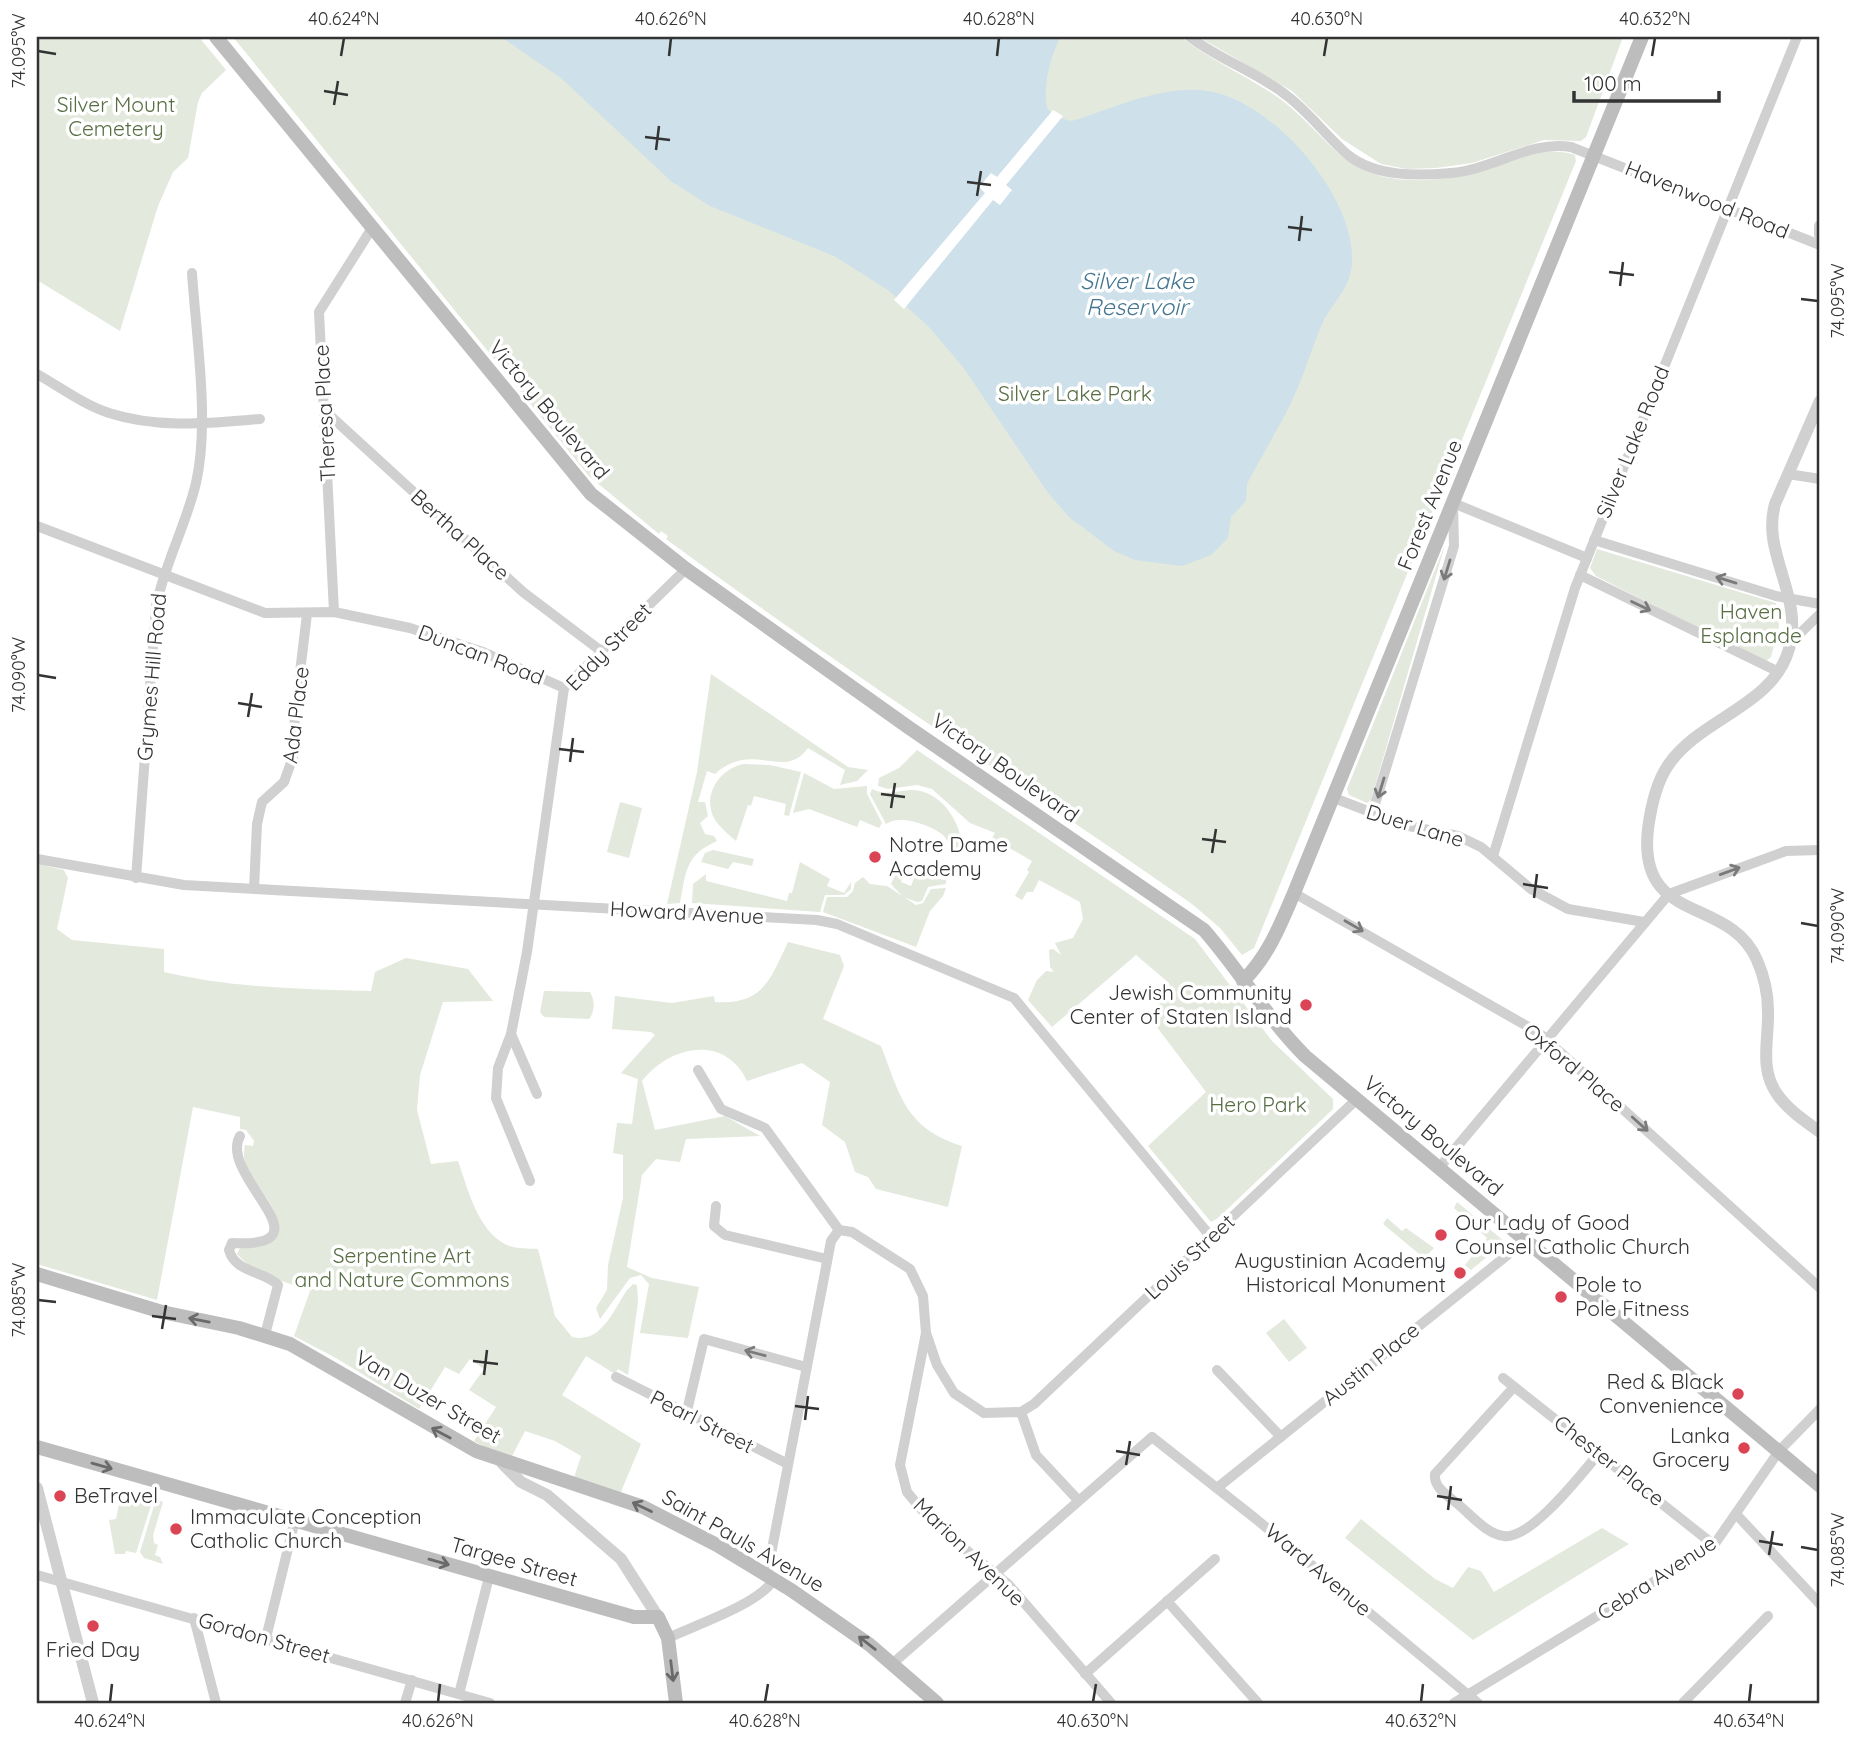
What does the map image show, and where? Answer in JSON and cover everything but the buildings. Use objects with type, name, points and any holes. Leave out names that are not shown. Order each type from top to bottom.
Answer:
[{"type":"main road","name":"Victory Boulevard","points":[[216,37],[574,476],[599,501],[686,569],[923,738],[1187,916],[1223,951],[1243,981],[1294,1045],[1356,1100],[1820,1486]]},
{"type":"main road","name":"Forest Avenue","points":[[1243,981],[1270,948],[1294,893],[1642,37]]},
{"type":"main road","name":"Van Duzer Street","points":[[37,1274],[162,1312],[265,1335],[314,1356],[427,1425],[502,1463]]},
{"type":"main road","name":"Targee Street","points":[[37,1447],[638,1618],[658,1617]]},
{"type":"main road","name":"Saint Pauls Avenue","points":[[502,1463],[628,1500],[708,1540],[770,1577],[861,1639],[937,1703]]},
{"type":"main road","name":"Van Duzer Street","points":[[658,1617],[668,1638],[676,1703]]},
{"type":"street","name":"Havenwood Road","points":[[1189,37],[1228,63],[1285,94],[1350,157],[1381,170],[1412,174],[1456,173],[1548,146],[1565,146],[1594,154],[1820,245]]},
{"type":"street","name":"Silver Lake Road","points":[[1493,856],[1580,575],[1797,37]]},
{"type":"street","points":[[1820,226],[1820,235]]},
{"type":"street","name":"Theresa Place","points":[[334,612],[319,312],[372,228]]},
{"type":"street","name":"Grymes Hill Road","points":[[136,878],[156,606],[163,574],[196,483],[201,424],[192,273]]},
{"type":"street","points":[[37,374],[107,412],[153,422],[201,424],[260,419]]},
{"type":"street","points":[[1820,401],[1775,504],[1772,525],[1776,553],[1791,599],[1791,642],[1779,671],[1768,685],[1683,747],[1661,778],[1650,814],[1648,848],[1654,875],[1667,896],[1726,925],[1750,946],[1763,978],[1767,997],[1766,1061],[1771,1083],[1788,1106],[1820,1132]]},
{"type":"street","name":"Bertha Place","points":[[325,411],[523,592],[601,651]]},
{"type":"street","points":[[1788,474],[1820,479]]},
{"type":"street","points":[[1372,814],[1454,546],[1453,503],[1587,558]]},
{"type":"street","name":"Duncan Road","points":[[37,526],[265,613],[334,612],[449,639],[564,688]]},
{"type":"street","points":[[1594,540],[1791,599],[1820,604]]},
{"type":"street","name":"Eddy Street","points":[[530,1181],[496,1098],[498,1068],[511,1034],[564,688],[686,569]]},
{"type":"street","points":[[1580,575],[1779,671]]},
{"type":"street","name":"Ada Place","points":[[254,890],[257,824],[262,802],[284,782],[293,757],[295,714],[307,614]]},
{"type":"street","points":[[1791,642],[1820,614]]},
{"type":"street","name":"Duer Lane","points":[[1334,798],[1404,825],[1458,836],[1493,856],[1531,889],[1567,909],[1644,922]]},
{"type":"street","points":[[1438,1168],[1667,896],[1786,851],[1820,850]]},
{"type":"street","name":"Howard Avenue","points":[[37,859],[184,885],[825,921],[1014,998],[1211,1237]]},
{"type":"street","name":"Oxford Place","points":[[1294,893],[1546,1039],[1820,1288]]},
{"type":"street","points":[[511,1034],[537,1094]]},
{"type":"street","points":[[698,1070],[721,1109],[765,1128],[839,1230],[852,1232],[910,1269],[923,1296],[926,1333],[937,1365],[954,1393],[984,1413],[1021,1412],[1036,1455],[1078,1500],[892,1664]]},
{"type":"street","name":"Louis Street","points":[[1021,1412],[1034,1404],[1356,1100]]},
{"type":"street","points":[[240,1136],[235,1147],[237,1161],[272,1213],[274,1230],[270,1238],[262,1242],[232,1242],[229,1250],[230,1256],[242,1266],[278,1285],[265,1335]]},
{"type":"street","points":[[716,1206],[714,1226],[725,1235],[827,1259]]},
{"type":"street","points":[[668,1638],[754,1598],[769,1588],[788,1464],[831,1238],[839,1230]]},
{"type":"street","name":"Austin Place","points":[[1217,1488],[1525,1241]]},
{"type":"street","name":"Marion Avenue","points":[[926,1333],[900,1465],[907,1492],[932,1522],[995,1573],[1111,1703]]},
{"type":"street","points":[[686,1415],[704,1339],[807,1367]]},
{"type":"street","points":[[1217,1370],[1281,1437]]},
{"type":"street","name":"Pearl Street","points":[[616,1377],[686,1415],[788,1464]]},
{"type":"street","name":"Chester Place","points":[[1503,1378],[1600,1452],[1714,1545]]},
{"type":"street","points":[[1514,1387],[1435,1474],[1438,1487],[1491,1531],[1512,1536],[1525,1530],[1548,1510],[1600,1452]]},
{"type":"street","name":"Cebra Avenue","points":[[1454,1703],[1714,1545],[1779,1451],[1820,1409]]},
{"type":"street","name":"Ward Avenue","points":[[1078,1500],[1147,1440],[1157,1439],[1478,1703]]},
{"type":"street","name":"Van Duzer Street","points":[[502,1463],[521,1482],[547,1495],[621,1559],[658,1617]]},
{"type":"street","points":[[37,1488],[93,1703]]},
{"type":"street","points":[[1736,1514],[1820,1604]]},
{"type":"street","points":[[266,1638],[295,1521]]},
{"type":"street","points":[[1085,1674],[1215,1559]]},
{"type":"street","name":"Gordon Street","points":[[37,1575],[491,1703]]},
{"type":"street","points":[[459,1694],[489,1577]]},
{"type":"street","points":[[1167,1601],[1258,1703]]},
{"type":"street","points":[[1683,1703],[1768,1616]]},
{"type":"street","points":[[194,1618],[216,1703]]},
{"type":"street","points":[[405,1703],[412,1680]]},
{"type":"green space","name":"Silver Mount Cemetery","points":[[37,37],[199,37],[226,70],[202,93],[198,102],[188,158],[173,172],[158,206],[120,331],[37,280]]},
{"type":"green space","name":"Silver Lake Park","points":[[233,37],[1181,37],[1276,96],[1352,164],[1380,176],[1410,180],[1441,179],[1470,174],[1546,152],[1575,155],[1576,161],[1254,948],[1242,955],[1220,928],[1192,904],[731,586],[666,539],[668,536],[661,531],[659,534],[589,476]]},
{"type":"green space","points":[[1199,37],[1623,37],[1586,137],[1581,141],[1544,140],[1472,163],[1407,169],[1381,164],[1342,139],[1292,91]]},
{"type":"green space","points":[[1445,545],[1371,800],[1367,803],[1349,795],[1347,789]]},
{"type":"green space","name":"Haven Esplanade","points":[[1597,549],[1776,603],[1779,626],[1771,657],[1765,662],[1596,576],[1590,568]]},
{"type":"green space","points":[[711,674],[848,767],[868,770],[857,781],[840,785],[845,770],[808,748],[788,761],[742,760],[729,764],[715,774],[707,771],[698,802],[705,802],[708,816],[700,823],[705,834],[714,836],[717,841],[706,846],[693,859],[686,873],[680,903],[667,904],[697,772]]},
{"type":"green space","name":"Hero Park","points":[[917,750],[1195,939],[1272,1041],[1333,1099],[1333,1109],[1218,1218],[1211,1222],[1148,1146],[1206,1092],[1147,1014],[1171,994],[1169,983],[1136,955],[1052,1027],[1028,1000],[1037,980],[1046,971],[1054,972],[1050,967],[1049,950],[1053,949],[1061,955],[1055,943],[1073,938],[1083,919],[1080,902],[1039,880],[1033,892],[1027,892],[1022,900],[1015,896],[1029,872],[1027,870],[1032,861],[992,838],[995,833],[970,823],[932,789],[917,785],[888,789],[878,786],[879,778],[899,768]]},
{"type":"green space","points":[[744,764],[770,765],[801,772],[789,816],[784,815],[786,804],[754,796],[751,806],[748,805],[736,841],[713,816],[710,799],[721,776]]},
{"type":"green space","points":[[804,773],[834,789],[867,786],[867,794],[882,823],[879,828],[860,820],[857,827],[809,809],[793,813]]},
{"type":"green space","points":[[872,789],[886,793],[920,791],[939,800],[957,826],[962,846],[955,849],[939,832],[915,822],[899,820],[886,824],[870,794]]},
{"type":"green space","points":[[620,802],[642,808],[629,858],[607,852]]},
{"type":"green space","points":[[713,850],[754,859],[752,866],[733,862],[728,869],[701,862],[705,853]]},
{"type":"green space","points":[[800,862],[830,879],[827,886],[844,893],[851,882],[851,889],[844,895],[825,895],[820,912],[692,903],[693,884],[706,874],[706,881],[787,901],[789,893],[792,893]]},
{"type":"green space","points":[[920,862],[940,871],[939,879],[946,880],[946,884],[928,887],[922,901],[917,902],[903,897],[891,884],[896,873],[903,876],[901,882],[911,886],[917,870],[913,868]]},
{"type":"green space","name":"Serpentine Art and Nature Commons","points":[[37,864],[64,870],[68,878],[57,929],[72,940],[164,949],[164,972],[241,985],[371,991],[375,972],[406,958],[468,969],[493,1001],[443,1002],[420,1075],[417,1110],[431,1164],[458,1161],[470,1196],[487,1229],[509,1246],[538,1249],[555,1316],[572,1337],[591,1336],[598,1331],[627,1290],[633,1284],[637,1285],[638,1302],[628,1375],[618,1369],[615,1374],[586,1356],[562,1395],[641,1444],[620,1494],[574,1478],[581,1456],[555,1441],[525,1431],[511,1458],[502,1457],[474,1441],[496,1407],[469,1390],[484,1369],[470,1359],[459,1374],[445,1367],[419,1409],[336,1358],[294,1336],[310,1291],[254,1271],[237,1254],[240,1248],[260,1246],[274,1240],[277,1226],[275,1213],[248,1171],[244,1159],[245,1145],[253,1146],[254,1141],[246,1130],[240,1129],[240,1117],[193,1107],[157,1300],[37,1264]]},
{"type":"green space","points":[[863,877],[870,884],[887,886],[916,905],[923,903],[931,889],[946,888],[943,896],[930,911],[916,947],[823,912],[827,897],[847,897],[853,891],[855,883]]},
{"type":"green space","points":[[788,942],[840,955],[844,966],[823,1019],[881,1046],[907,1108],[928,1130],[962,1146],[948,1207],[876,1189],[868,1177],[855,1172],[845,1142],[822,1125],[830,1082],[802,1063],[747,1081],[737,1066],[725,1056],[697,1050],[682,1053],[667,1059],[642,1081],[655,1130],[725,1116],[760,1136],[686,1139],[680,1162],[656,1159],[642,1175],[627,1267],[652,1278],[699,1287],[688,1338],[640,1333],[649,1284],[641,1275],[630,1278],[600,1319],[596,1308],[607,1290],[608,1265],[623,1198],[623,1155],[613,1153],[617,1123],[632,1124],[638,1079],[621,1073],[655,1035],[651,1032],[612,1029],[615,996],[672,1003],[714,996],[715,1002],[744,999],[763,987],[770,978]]},
{"type":"green space","points":[[544,991],[590,992],[594,1006],[591,1016],[589,1019],[544,1017],[540,1012]]},
{"type":"green space","points":[[1457,1202],[1505,1242],[1471,1270],[1465,1265],[1487,1238],[1454,1208]]},
{"type":"green space","points":[[1387,1218],[1402,1231],[1406,1228],[1434,1248],[1424,1258],[1383,1224]]},
{"type":"green space","points":[[1284,1319],[1307,1348],[1289,1362],[1266,1333]]},
{"type":"green space","points":[[122,1489],[153,1499],[136,1553],[126,1551],[125,1554],[115,1554],[109,1520],[116,1519]]},
{"type":"green space","points":[[156,1499],[163,1502],[153,1535],[154,1543],[158,1545],[155,1555],[160,1557],[163,1564],[144,1558],[140,1552]]},
{"type":"green space","points":[[1361,1519],[1435,1579],[1453,1588],[1468,1567],[1481,1571],[1494,1592],[1602,1528],[1629,1544],[1473,1640],[1345,1538]]},
{"type":"water","name":"Silver Lake Reservoir","points":[[501,37],[1060,37],[1050,63],[1046,90],[1047,108],[1055,117],[1072,121],[1152,95],[1185,90],[1201,90],[1227,96],[1254,110],[1280,129],[1304,153],[1324,180],[1340,209],[1350,237],[1352,264],[1345,287],[1320,328],[1293,398],[1247,484],[1246,501],[1231,517],[1228,538],[1211,555],[1182,566],[1135,560],[1114,551],[1069,517],[1048,493],[963,367],[928,326],[888,290],[834,256],[710,206],[672,182],[561,78]]},
{"type":"pier","points":[[1053,110],[1063,116],[1006,185],[1012,190],[1000,205],[993,200],[904,309],[894,300],[985,193],[979,187],[991,173],[997,177]]},
{"type":"place","name":"Notre Dame Academy","points":[[875,857]]},
{"type":"place","name":"Jewish Community Center of Staten Island","points":[[1306,1005]]},
{"type":"place","name":"Our Lady of Good Counsel Catholic Church","points":[[1441,1235]]},
{"type":"place","name":"Augustinian Academy Historical Monument","points":[[1460,1273]]},
{"type":"place","name":"Pole to Pole Fitness","points":[[1561,1297]]},
{"type":"place","name":"Red & Black Convenience","points":[[1738,1394]]},
{"type":"place","name":"Lanka Grocery","points":[[1744,1448]]},
{"type":"place","name":"BeTravel","points":[[60,1496]]},
{"type":"place","name":"Immaculate Conception Catholic Church","points":[[176,1529]]},
{"type":"place","name":"Fried Day","points":[[93,1626]]}]
